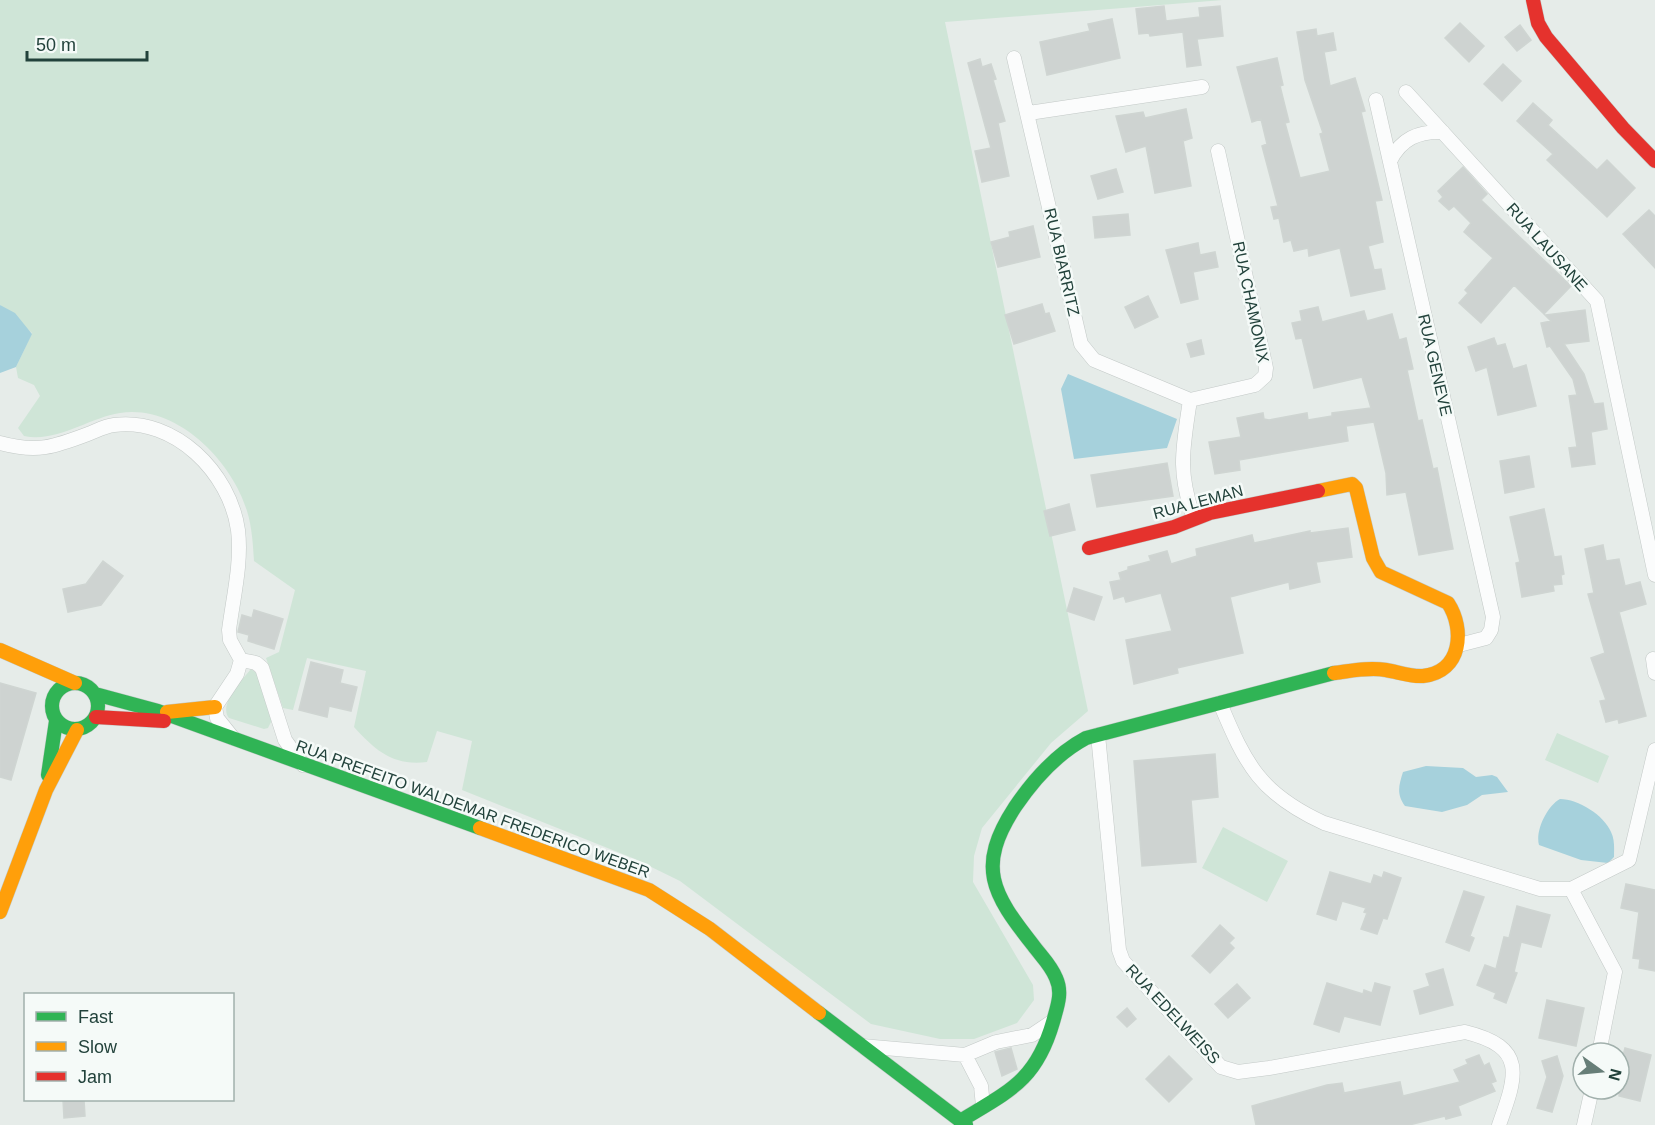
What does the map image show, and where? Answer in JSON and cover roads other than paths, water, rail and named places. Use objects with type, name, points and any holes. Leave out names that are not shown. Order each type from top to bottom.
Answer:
[{"type":"street","points":[[1533,0],[1538,23],[1546,37],[1623,128],[1655,161]]},
{"type":"street","name":"RUA BIARRITZ","points":[[1014,58],[1029,113],[1081,344],[1094,360],[1190,400]]},
{"type":"street","points":[[1029,113],[1202,87]]},
{"type":"street","name":"RUA LAUSANE","points":[[1406,92],[1597,301],[1655,575]]},
{"type":"street","name":"RUA GENEVE","points":[[1376,100],[1493,617],[1491,630],[1479,642],[1459,645]]},
{"type":"street","points":[[1390,161],[1395,151],[1411,137],[1430,132],[1443,132]]},
{"type":"street","name":"RUA CHAMONIX","points":[[1190,400],[1255,385],[1265,376],[1266,368],[1218,150]]},
{"type":"street","points":[[1190,400],[1182,475],[1184,489],[1194,518]]},
{"type":"street","points":[[0,443],[22,449],[40,450],[111,425],[128,424],[162,431],[183,442],[201,458],[222,485],[233,508],[238,531],[238,562],[229,630],[230,640],[241,660],[237,674],[215,707],[217,718],[234,740]]},
{"type":"street","name":"RUA LEMAN","points":[[1089,548],[1174,527],[1194,518],[1352,484],[1356,488],[1378,568],[1394,580],[1448,603],[1461,627],[1459,645]]},
{"type":"street","points":[[963,1123],[1028,1075],[1044,1049],[1053,1021],[1060,988],[1055,975],[1007,913],[995,893],[990,876],[992,855],[1007,818],[1053,760],[1069,747],[1098,735],[1353,670],[1371,668],[1428,676],[1447,663],[1459,645]]},
{"type":"street","points":[[0,650],[90,688],[98,701],[96,717],[92,723],[77,730],[69,729],[56,721],[53,715],[52,700],[24,661]]},
{"type":"street","points":[[241,660],[256,663],[262,668],[285,740],[303,765]]},
{"type":"street","points":[[52,700],[61,687],[75,683]]},
{"type":"street","name":"RUA PREFEITO WALDEMAR FREDERICO WEBER","points":[[95,694],[158,711],[184,723],[614,875],[648,890],[710,929],[963,1123]]},
{"type":"street","points":[[1220,704],[1240,750],[1257,776],[1292,808],[1324,823],[1514,883],[1540,889],[1570,889],[1631,857],[1655,750]]},
{"type":"street","points":[[158,711],[184,712],[215,707]]},
{"type":"street","name":"RUA PREFEITO WALDEMAR FREDERICO WEBER","points":[[96,717],[184,723]]},
{"type":"street","points":[[46,790],[56,721]]},
{"type":"street","points":[[0,912],[46,790],[77,730]]},
{"type":"street","name":"RUA EDELWEISS","points":[[1098,735],[1116,936],[1123,962],[1221,1067],[1230,1071],[1257,1070],[1465,1032],[1488,1038],[1505,1048],[1514,1072],[1499,1125]]},
{"type":"street","points":[[1570,889],[1615,972],[1601,1041]]},
{"type":"street","points":[[860,1045],[965,1055],[996,1042],[1032,1035],[1053,1021]]},
{"type":"street","points":[[965,1055],[981,1086],[983,1106]]},
{"type":"street","points":[[1584,1125],[1589,1101]]},
{"type":"water","points":[[0,305],[15,313],[32,334],[16,367],[0,373]]},
{"type":"water","points":[[1068,374],[1177,419],[1167,448],[1074,459],[1061,389]]},
{"type":"water","points":[[1426,766],[1463,768],[1476,777],[1492,775],[1497,777],[1508,792],[1482,795],[1467,805],[1442,812],[1405,806],[1399,793],[1403,772]]},
{"type":"water","points":[[1560,799],[1575,802],[1590,809],[1608,826],[1614,841],[1614,857],[1608,863],[1581,860],[1539,845],[1540,826],[1543,819],[1555,802]]}]
